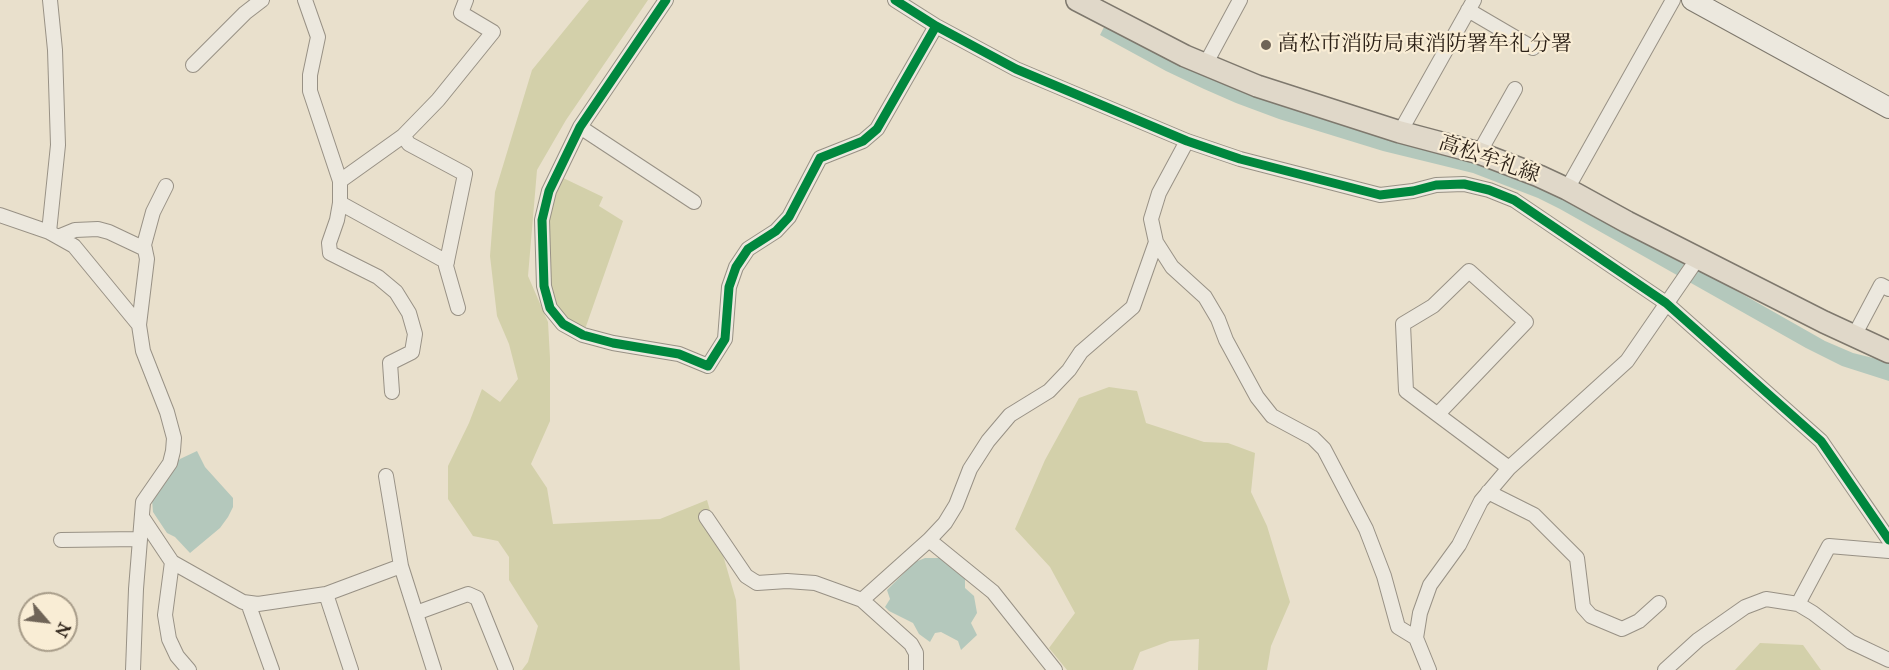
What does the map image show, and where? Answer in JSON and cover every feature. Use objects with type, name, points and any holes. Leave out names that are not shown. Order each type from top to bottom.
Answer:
[{"type":"main road","name":"高松牟礼線","points":[[1077,0],[1205,65],[1257,86],[1400,132],[1479,153],[1567,189],[1698,258],[1889,352]]},
{"type":"street","points":[[50,0],[55,50],[58,145],[54,235]]},
{"type":"street","points":[[193,64],[262,0]]},
{"type":"street","points":[[305,0],[318,37],[310,75],[310,91],[339,181],[340,203],[329,243],[330,253],[378,277],[396,292],[409,313],[415,333],[412,352],[390,363],[392,392]]},
{"type":"street","points":[[339,181],[403,136],[438,100],[493,32],[462,13],[466,0]]},
{"type":"street","points":[[666,0],[580,127],[549,191],[542,220],[544,286],[550,308],[563,324],[583,334],[613,343],[679,354],[708,366],[724,339],[729,287],[736,267],[748,249],[776,231],[789,217],[820,158],[863,141],[877,129],[936,26]]},
{"type":"street","points":[[895,0],[936,26],[1016,69],[1187,141],[1240,159],[1380,195],[1413,191],[1436,185],[1464,184],[1489,190],[1514,200],[1666,303],[1821,441],[1889,540]]},
{"type":"street","points":[[1205,65],[1240,0]]},
{"type":"street","points":[[1567,189],[1673,0]]},
{"type":"street","points":[[1692,0],[1889,108]]},
{"type":"street","points":[[1400,132],[1471,5],[1533,48]]},
{"type":"street","points":[[1479,153],[1515,89]]},
{"type":"street","points":[[580,127],[694,202]]},
{"type":"street","points":[[403,136],[410,144],[465,174],[446,266],[458,308]]},
{"type":"street","points":[[1187,141],[1156,202],[1151,219],[1156,242],[1172,267],[1205,297],[1252,387],[1272,416],[1313,438],[1324,449],[1366,529],[1384,576],[1398,627],[1416,638]]},
{"type":"street","points":[[133,670],[143,502],[170,463],[174,438],[167,412],[143,351],[139,325],[147,259],[144,244],[153,212],[166,186]]},
{"type":"street","points":[[340,203],[447,262]]},
{"type":"street","points":[[0,215],[54,235],[74,246],[139,325]]},
{"type":"street","points":[[54,235],[75,230],[98,229],[145,249]]},
{"type":"street","points":[[862,600],[945,523],[956,505],[970,469],[988,441],[1010,415],[1049,391],[1082,352],[1132,307],[1156,242]]},
{"type":"street","points":[[1429,670],[1416,638],[1419,613],[1430,585],[1460,545],[1480,501],[1509,468],[1626,361],[1698,258]]},
{"type":"street","points":[[1438,414],[1526,322],[1469,271],[1433,306],[1403,324],[1406,390],[1509,468]]},
{"type":"street","points":[[1854,336],[1881,285],[1889,289]]},
{"type":"street","points":[[386,476],[401,566],[434,670]]},
{"type":"street","points":[[1488,492],[1534,515],[1577,558],[1583,607],[1591,616],[1622,628],[1639,621],[1659,603]]},
{"type":"street","points":[[141,517],[172,562],[248,603],[258,604],[326,594],[401,566]]},
{"type":"street","points":[[706,518],[746,576],[757,583],[787,581],[815,584],[862,600],[911,644],[916,653],[916,670]]},
{"type":"street","points":[[61,540],[140,539]]},
{"type":"street","points":[[929,540],[993,592],[1055,670]]},
{"type":"street","points":[[1798,604],[1829,546],[1889,551]]},
{"type":"street","points":[[172,562],[165,615],[169,639],[177,656],[189,670]]},
{"type":"street","points":[[326,594],[351,670]]},
{"type":"street","points":[[416,613],[468,594],[477,598],[506,670]]},
{"type":"street","points":[[1665,670],[1698,640],[1745,607],[1766,599],[1798,604],[1851,642],[1889,660]]},
{"type":"street","points":[[248,603],[272,670]]},
{"type":"shaded area","points":[[589,0],[648,0],[566,120],[537,170],[528,276],[548,322],[550,421],[531,464],[547,488],[553,524],[660,519],[707,500],[736,600],[740,670],[522,670],[528,662],[538,626],[509,580],[509,557],[498,541],[473,536],[448,499],[448,466],[469,423],[482,389],[500,402],[518,379],[509,344],[497,316],[490,256],[495,192],[532,70]]},
{"type":"shaded area","points":[[1105,25],[1545,187],[1691,265],[1825,341],[1853,353],[1889,362],[1889,381],[1842,366],[1806,348],[1538,198],[1473,173],[1383,151],[1279,119],[1236,103],[1166,71],[1100,35]]},
{"type":"shaded area","points":[[559,176],[603,197],[599,206],[623,221],[584,332],[550,308],[542,220]]},
{"type":"shaded area","points":[[1109,387],[1137,391],[1146,423],[1204,442],[1228,443],[1255,453],[1251,492],[1267,526],[1290,602],[1271,646],[1267,670],[1198,670],[1199,639],[1170,641],[1140,652],[1133,670],[1067,670],[1049,648],[1075,613],[1050,567],[1015,529],[1045,460],[1079,398]]},
{"type":"shaded area","points":[[197,451],[205,467],[233,498],[233,507],[220,528],[190,553],[175,537],[167,533],[153,512],[152,500],[162,479],[180,459]]},
{"type":"shaded area","points":[[925,558],[940,558],[965,579],[965,588],[974,596],[977,613],[971,623],[977,635],[961,650],[958,641],[941,632],[935,633],[930,642],[919,634],[913,623],[885,607],[890,599],[887,590],[915,562]]},
{"type":"shaded area","points":[[1760,643],[1803,645],[1821,670],[1735,670]]},
{"type":"cycle path","points":[[666,0],[580,127],[549,191],[542,220],[544,286],[550,308],[563,324],[583,335],[613,343],[679,354],[708,366],[725,339],[729,287],[736,267],[748,249],[776,231],[789,217],[820,158],[863,141],[877,129],[936,26]]},
{"type":"cycle path","points":[[895,0],[936,26],[1016,69],[1187,141],[1240,159],[1380,195],[1413,191],[1436,185],[1464,184],[1489,190],[1514,200],[1666,303],[1821,441],[1889,540]]},
{"type":"place","name":"高松市消防局東消防署牟礼分署","points":[[1266,45]]}]
